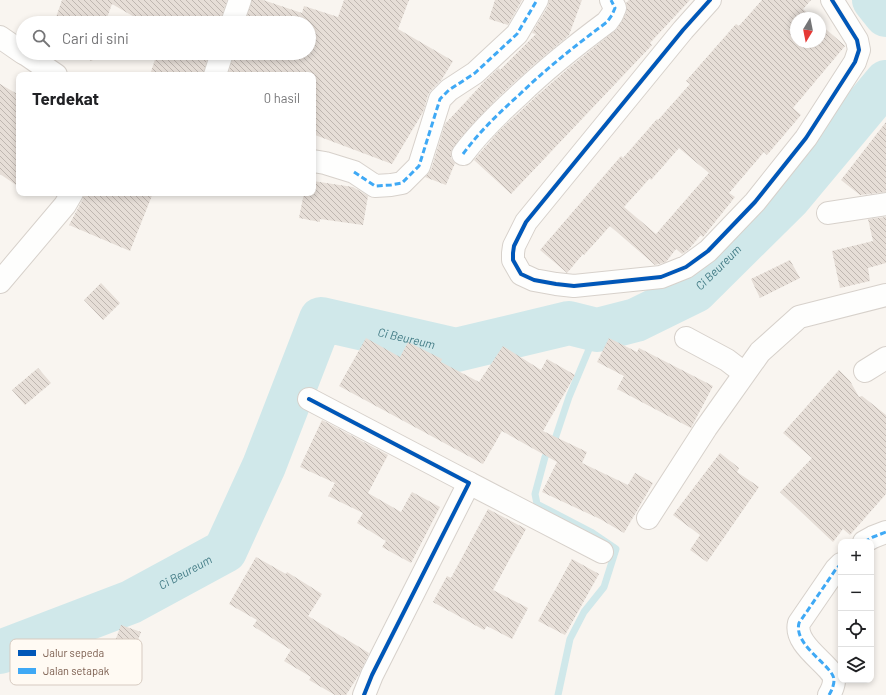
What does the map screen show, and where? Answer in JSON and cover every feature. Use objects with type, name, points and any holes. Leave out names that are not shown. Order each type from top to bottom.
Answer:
[{"type":"street","points":[[234,16],[240,0]]},
{"type":"street","points":[[316,162],[354,172],[375,186],[391,185],[402,182],[419,166],[440,99],[448,90],[475,72],[516,34],[537,0]]},
{"type":"street","points":[[464,154],[490,121],[521,92],[552,64],[607,22],[612,15],[614,8],[611,0]]},
{"type":"street","points":[[710,0],[683,30],[526,222],[518,236],[513,253],[513,260],[521,274],[534,280],[574,286],[661,277],[686,267],[708,251],[754,202],[806,138],[855,62],[859,50],[857,40],[832,0]]},
{"type":"street","points":[[0,37],[16,48]]},
{"type":"street","points":[[34,60],[52,72]]},
{"type":"street","points":[[216,72],[220,60]]},
{"type":"street","points":[[1,280],[70,196]]},
{"type":"street","points":[[828,212],[886,204]]},
{"type":"street","points":[[648,518],[706,428],[760,352],[799,317],[886,295]]},
{"type":"street","points":[[686,338],[727,360],[744,373]]},
{"type":"street","points":[[865,371],[886,358]]},
{"type":"street","points":[[309,399],[602,552]]},
{"type":"street","points":[[364,695],[372,675],[469,483]]},
{"type":"street","points":[[868,539],[886,532]]},
{"type":"street","points":[[829,695],[833,688],[834,679],[832,674],[816,658],[799,636],[798,629],[799,623],[838,567]]},
{"type":"building","points":[[62,0],[227,0],[222,16],[133,16],[112,4],[108,16],[56,16]]},
{"type":"building","points":[[252,0],[263,0],[302,13],[304,6],[338,17],[344,0],[409,0],[398,29],[453,61],[442,79],[428,95],[423,112],[392,164],[316,135],[316,72],[229,72],[232,60],[316,60],[316,16],[247,16]]},
{"type":"building","points":[[495,0],[522,0],[508,25],[489,19]]},
{"type":"building","points":[[549,0],[582,0],[569,35],[496,99],[460,138],[451,152],[451,158],[455,163],[446,185],[425,177],[431,170],[445,124],[485,81],[499,68],[500,70],[536,34],[532,33],[548,6]]},
{"type":"building","points":[[629,0],[690,0],[650,43],[652,45],[511,194],[474,160],[499,131],[539,94],[617,29],[626,13],[626,3]]},
{"type":"building","points":[[762,0],[811,0],[803,9],[806,12],[790,12],[790,48],[826,48],[826,29],[845,46],[793,108],[801,115],[767,155],[764,152],[729,193],[735,197],[703,237],[701,235],[688,250],[682,254],[676,249],[666,262],[655,265],[610,226],[567,273],[540,250],[621,156],[623,158],[690,84],[686,81],[736,24],[739,26]],"holes":[[[679,148],[709,173],[656,234],[624,207],[650,178],[651,180]]]},
{"type":"building","points":[[155,60],[207,60],[204,72],[151,72]]},
{"type":"building","points":[[0,84],[16,93],[16,185],[0,174]]},
{"type":"building","points":[[886,122],[886,192],[860,195],[841,180]]},
{"type":"building","points":[[316,181],[353,187],[368,196],[363,225],[320,219],[320,222],[299,218],[303,196],[316,196]]},
{"type":"building","points":[[84,196],[152,196],[130,251],[69,225]]},
{"type":"building","points":[[886,217],[886,263],[868,268],[870,281],[840,288],[832,251],[873,241],[868,219]]},
{"type":"building","points":[[790,260],[800,278],[760,298],[751,279]]},
{"type":"building","points":[[101,283],[120,303],[103,320],[84,300]]},
{"type":"building","points":[[366,338],[400,357],[408,342],[442,359],[441,362],[479,382],[503,346],[541,370],[547,359],[575,375],[543,431],[587,452],[582,463],[628,485],[635,473],[653,483],[624,533],[600,519],[542,492],[557,462],[502,431],[483,464],[339,386]]},
{"type":"building","points":[[609,338],[637,352],[639,348],[713,386],[691,428],[617,389],[624,376],[597,362]]},
{"type":"building","points":[[38,368],[51,383],[25,405],[12,390]]},
{"type":"building","points":[[839,370],[850,381],[859,397],[862,396],[886,415],[886,494],[850,535],[843,529],[833,542],[780,492],[812,458],[783,433]]},
{"type":"building","points":[[322,420],[388,455],[368,493],[401,512],[412,492],[440,507],[411,563],[382,547],[386,541],[357,523],[363,513],[328,496],[335,483],[300,467]]},
{"type":"building","points":[[720,453],[739,468],[737,472],[759,487],[707,562],[690,550],[700,535],[673,515]]},
{"type":"building","points":[[488,509],[526,529],[493,590],[528,608],[512,639],[487,626],[484,630],[433,602],[447,576],[451,578]]},
{"type":"building","points":[[256,557],[286,574],[287,572],[322,594],[308,616],[369,653],[360,673],[346,695],[335,695],[309,680],[311,677],[284,661],[291,650],[253,626],[257,620],[229,604]]},
{"type":"building","points":[[572,559],[599,574],[565,635],[538,621]]},
{"type":"building","points":[[121,625],[141,632],[138,639],[116,639]]},
{"type":"waterway","name":"Ci Beureum","points":[[874,0],[886,15]]},
{"type":"waterway","name":"Ci Beureum","points":[[34,639],[131,602],[225,551],[264,466],[321,319],[456,350],[569,323],[597,330],[636,320],[695,291],[790,197],[886,82]]},
{"type":"waterway","points":[[558,695],[570,639],[584,612],[604,587],[616,549],[591,532],[537,504],[535,494],[545,457],[555,439],[569,397],[597,330]]},
{"type":"waterway","name":"Ci Beureum","points":[[0,652],[10,648]]},
{"type":"marked path","points":[[354,172],[375,186],[402,183],[419,166],[440,99],[449,90],[475,73],[517,34],[537,0]]},
{"type":"marked path","points":[[463,154],[490,122],[530,84],[607,22],[615,8],[611,0]]},
{"type":"marked path","points":[[869,539],[886,532]]},
{"type":"marked path","points":[[829,695],[834,684],[832,674],[802,640],[799,631],[799,623],[838,567]]},
{"type":"cycle path","points":[[710,0],[683,30],[526,222],[514,246],[513,253],[513,260],[521,274],[534,280],[574,286],[661,277],[686,267],[708,251],[755,202],[806,138],[855,62],[859,50],[857,40],[832,0]]},
{"type":"cycle path","points":[[309,399],[469,483],[372,675],[364,695]]}]
